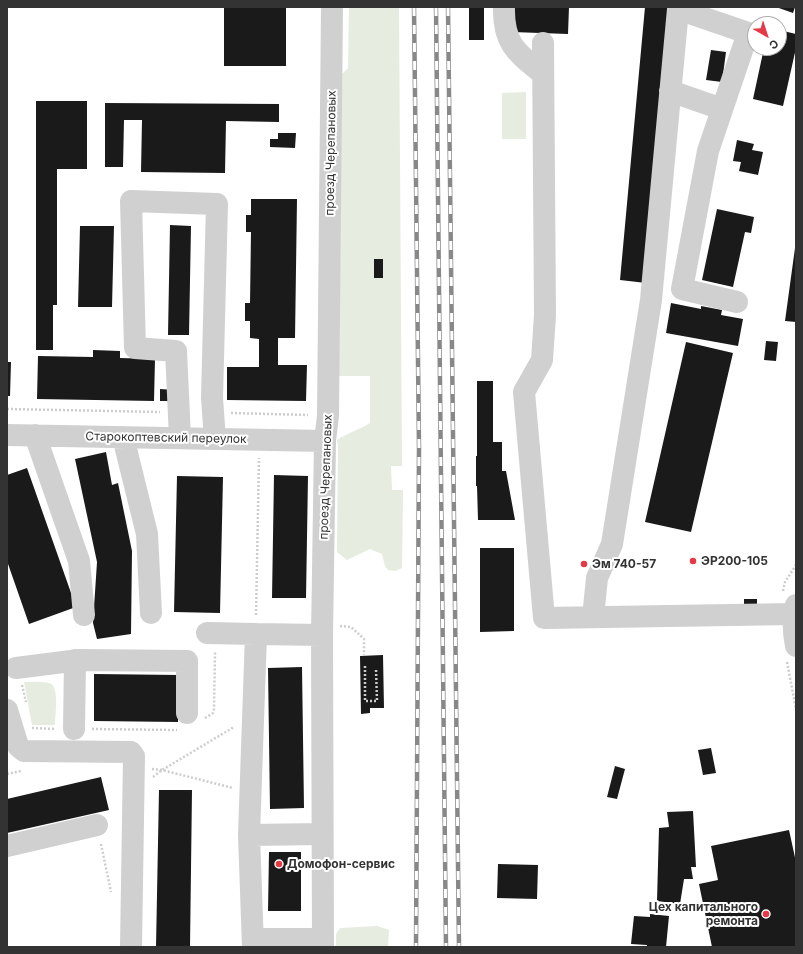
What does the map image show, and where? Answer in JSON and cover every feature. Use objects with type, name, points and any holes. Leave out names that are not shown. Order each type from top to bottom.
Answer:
[{"type":"street","name":"проезд Черепановых","points":[[323,943],[322,630],[325,441],[328,416],[332,7]]},
{"type":"street","points":[[504,7],[503,19],[507,38],[517,53],[543,74]]},
{"type":"street","points":[[593,617],[598,578],[612,544],[651,300],[678,9],[748,33],[708,151],[682,289],[737,302]]},
{"type":"street","points":[[543,43],[545,315],[543,353],[542,360],[524,392],[544,618],[795,610],[794,638],[796,646]]},
{"type":"street","points":[[670,91],[722,109]]},
{"type":"street","points":[[180,438],[176,351],[136,348],[131,201],[217,204],[212,398],[215,439]]},
{"type":"street","name":"Старокоптевский переулок","points":[[7,435],[325,441]]},
{"type":"street","points":[[34,436],[79,560],[84,615]]},
{"type":"street","points":[[123,437],[147,534],[151,613]]},
{"type":"street","points":[[189,721],[187,661],[211,633],[256,634],[322,630]]},
{"type":"street","points":[[256,634],[249,835],[253,943],[323,943]]},
{"type":"street","points":[[17,668],[75,660],[187,661]]},
{"type":"street","points":[[74,729],[75,660]]},
{"type":"street","points":[[16,707],[18,746],[24,751],[131,752],[135,758],[132,947]]},
{"type":"street","points":[[7,846],[97,825]]},
{"type":"street","points":[[249,835],[322,834]]},
{"type":"path","points":[[256,634],[260,440]]},
{"type":"path","points":[[322,630],[351,626],[364,639],[364,655]]},
{"type":"path","points":[[30,726],[34,728],[74,729],[189,721],[212,714],[214,709],[211,633]]},
{"type":"path","points":[[365,666],[365,701],[377,701],[376,669]]},
{"type":"path","points":[[16,707],[17,668]]},
{"type":"path","points":[[134,793],[162,770],[245,720],[253,708]]},
{"type":"path","points":[[162,770],[251,793]]},
{"type":"path","points":[[97,825],[112,894]]},
{"type":"shaded area","points":[[349,7],[399,7],[402,466],[391,466],[392,490],[403,490],[402,568],[395,571],[388,570],[385,566],[382,554],[370,549],[347,560],[337,552],[337,440],[370,423],[370,376],[339,376],[342,74],[348,68]]},
{"type":"shaded area","points":[[526,92],[526,139],[502,139],[502,93]]},
{"type":"shaded area","points":[[24,682],[49,683],[55,689],[55,725],[32,725]]},
{"type":"shaded area","points":[[377,926],[389,930],[388,947],[336,947],[336,934],[340,928]]},
{"type":"building","points":[[224,7],[286,7],[286,66],[224,66]]},
{"type":"building","points":[[469,7],[484,7],[484,40],[469,40]]},
{"type":"building","points":[[512,7],[569,7],[568,34],[512,32]]},
{"type":"building","points":[[645,7],[671,7],[646,283],[620,280]]},
{"type":"building","points":[[776,7],[795,7],[793,13]]},
{"type":"building","points":[[787,32],[796,34],[796,48],[783,106],[753,99],[762,56],[787,56]]},
{"type":"building","points":[[711,50],[726,52],[722,82],[706,80]]},
{"type":"building","points":[[36,101],[87,101],[87,169],[57,169],[57,305],[53,305],[53,350],[36,350]]},
{"type":"building","points":[[105,103],[279,104],[279,122],[226,121],[225,173],[141,172],[142,120],[124,120],[123,167],[105,167]]},
{"type":"building","points":[[278,133],[296,133],[295,148],[270,147],[270,139],[278,139]]},
{"type":"building","points":[[737,140],[754,144],[752,150],[763,152],[758,175],[739,171],[741,162],[733,161]]},
{"type":"building","points":[[251,199],[297,199],[295,338],[278,338],[278,365],[307,365],[306,401],[227,400],[227,367],[259,367],[259,339],[250,338],[250,321],[245,321],[245,303],[250,303],[251,232],[246,232],[246,215],[251,215]]},
{"type":"building","points":[[717,209],[754,217],[751,233],[745,232],[733,287],[702,280]]},
{"type":"building","points":[[170,225],[191,226],[189,335],[168,335]]},
{"type":"building","points":[[80,226],[114,226],[112,307],[78,307]]},
{"type":"building","points":[[796,248],[796,322],[785,321]]},
{"type":"building","points":[[374,259],[383,259],[383,278],[374,278]]},
{"type":"building","points":[[671,303],[701,309],[701,306],[722,310],[721,315],[743,319],[738,346],[666,333]]},
{"type":"building","points":[[766,341],[778,342],[776,361],[764,360]]},
{"type":"building","points":[[686,342],[733,353],[691,532],[645,522]]},
{"type":"building","points":[[93,350],[120,351],[120,358],[155,359],[154,401],[37,399],[38,356],[93,357]]},
{"type":"building","points":[[7,362],[11,362],[10,396],[7,396]]},
{"type":"building","points":[[477,381],[493,381],[493,442],[502,442],[502,471],[506,471],[515,520],[478,520],[476,486]]},
{"type":"building","points":[[160,389],[176,390],[176,401],[160,401]]},
{"type":"building","points":[[106,452],[112,485],[118,483],[132,551],[131,634],[97,639],[93,623],[97,562],[75,459]]},
{"type":"building","points":[[27,468],[76,607],[29,624],[7,561],[7,475]]},
{"type":"building","points":[[274,475],[308,476],[306,598],[272,598]]},
{"type":"building","points":[[177,476],[223,477],[220,613],[174,612]]},
{"type":"building","points":[[480,548],[514,548],[514,631],[480,632]]},
{"type":"building","points":[[744,599],[757,599],[757,608],[744,608]]},
{"type":"building","points":[[383,655],[384,708],[370,708],[370,713],[361,714],[360,656]]},
{"type":"building","points":[[302,667],[304,808],[270,809],[268,668]]},
{"type":"building","points":[[94,674],[179,675],[178,722],[94,721]]},
{"type":"building","points":[[711,748],[716,773],[703,775],[698,750]]},
{"type":"building","points":[[615,766],[625,769],[617,799],[607,797]]},
{"type":"building","points":[[101,777],[109,810],[7,833],[7,799]]},
{"type":"building","points":[[159,790],[192,790],[190,947],[156,947]]},
{"type":"building","points":[[693,811],[696,867],[691,867],[693,879],[684,879],[680,904],[657,901],[659,828],[669,827],[667,812]]},
{"type":"building","name":"Цех капитального ремонта","points":[[789,830],[796,862],[796,947],[712,947],[699,884],[718,880],[711,846]]},
{"type":"building","points":[[269,852],[301,852],[301,911],[268,911]]},
{"type":"building","points":[[498,864],[538,865],[537,899],[497,898]]},
{"type":"building","points":[[650,914],[669,916],[666,947],[647,947],[647,945],[631,944],[634,916],[650,917]]},
{"type":"railway","points":[[414,7],[419,448],[416,947]]},
{"type":"railway","points":[[436,7],[446,947]]},
{"type":"railway","points":[[448,7],[459,947]]},
{"type":"place","name":"ЭР200-105","points":[[693,561]]},
{"type":"place","name":"Эм 740-57","points":[[584,564]]},
{"type":"place","name":"Домофон-сервис","points":[[279,864]]},
{"type":"place","name":"Цех капитального ремонта","points":[[766,914]]}]
